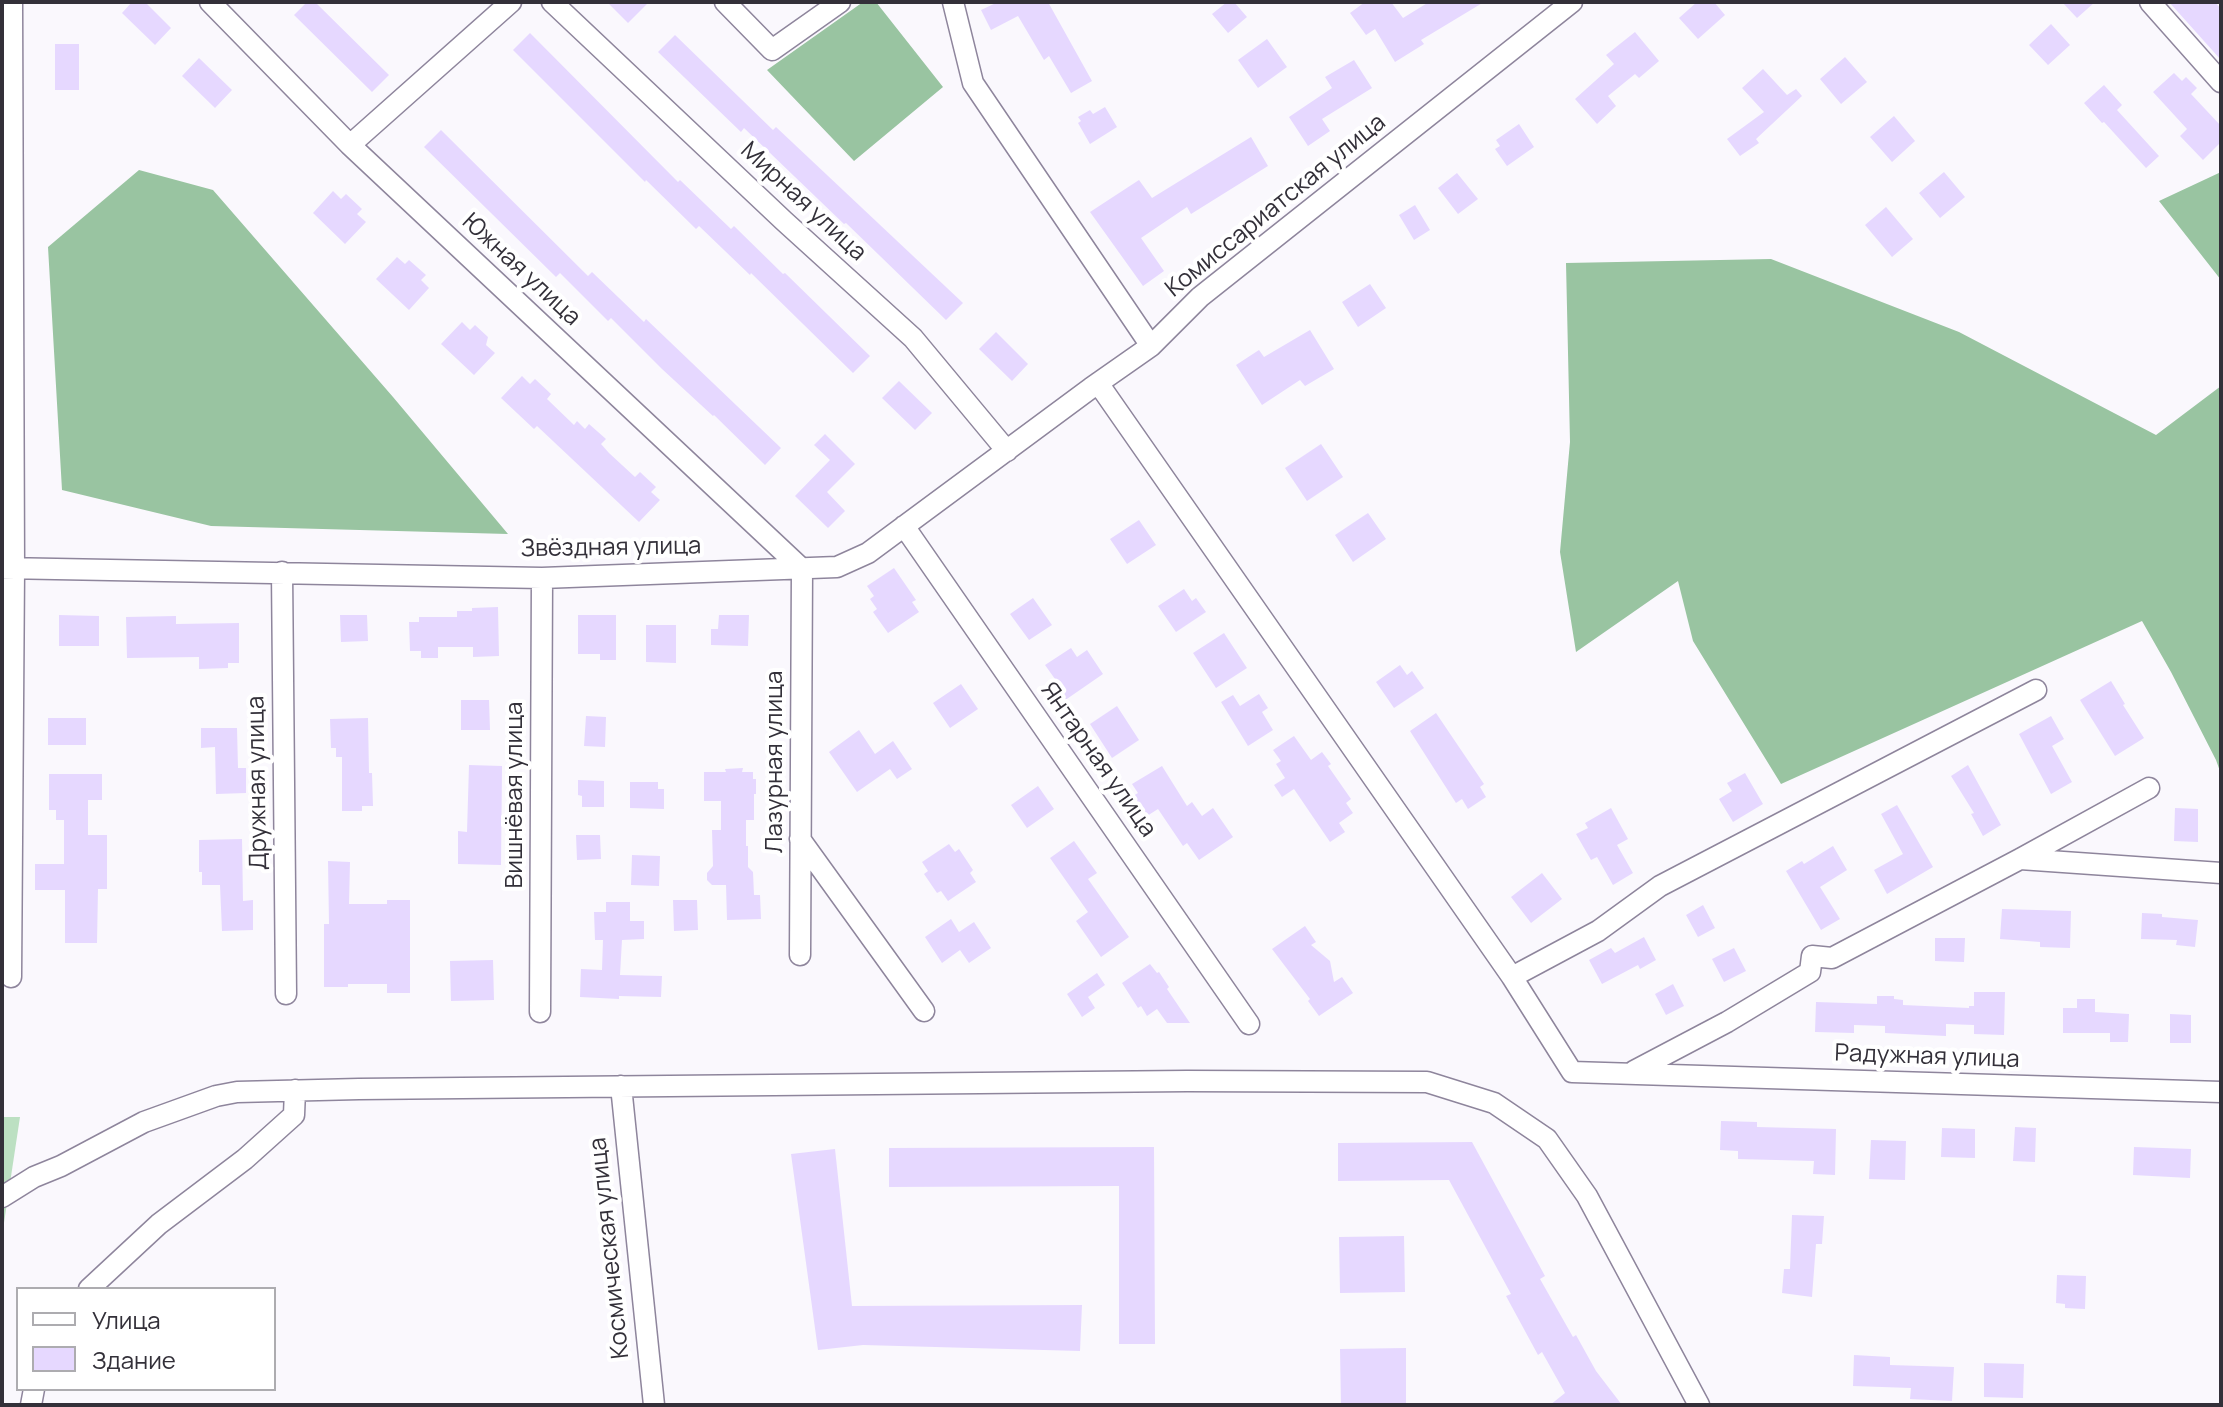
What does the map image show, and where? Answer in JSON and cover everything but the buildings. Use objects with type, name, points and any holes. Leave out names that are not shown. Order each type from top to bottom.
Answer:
[{"type":"street","points":[[11,977],[7,201],[12,2]]},
{"type":"street","name":"Южная улица","points":[[210,2],[350,145],[802,569]]},
{"type":"street","points":[[350,145],[511,2]]},
{"type":"street","name":"Мирная улица","points":[[552,2],[913,338],[1007,451]]},
{"type":"street","points":[[725,2],[772,50],[840,2]]},
{"type":"street","points":[[953,2],[973,83],[1151,346]]},
{"type":"street","name":"Комиссариатская улица","points":[[1151,346],[1200,297],[1572,2]]},
{"type":"street","points":[[2150,2],[2221,82]]},
{"type":"street","name":"Звёздная улица","points":[[8,568],[542,578],[837,567],[868,553],[1151,346]]},
{"type":"street","points":[[1098,383],[1512,977],[1598,931],[1660,886],[2036,690]]},
{"type":"street","name":"Янтарная улица","points":[[904,526],[1249,1024]]},
{"type":"street","name":"Лазурная улица","points":[[800,955],[802,569]]},
{"type":"street","name":"Дружная улица","points":[[282,572],[286,994]]},
{"type":"street","name":"Вишнёвая улица","points":[[540,1012],[542,578]]},
{"type":"street","points":[[1630,1073],[1727,1022],[1810,972],[1812,956],[1832,958],[2149,788]]},
{"type":"street","points":[[800,839],[924,1011]]},
{"type":"street","points":[[2020,859],[2221,873]]},
{"type":"street","name":"Радужная улица","points":[[1512,977],[1572,1072],[2221,1092]]},
{"type":"street","points":[[2,1197],[34,1177],[144,1122],[216,1096],[237,1092],[1171,1081],[1427,1082],[1494,1103],[1547,1139],[1587,1196],[1699,1405]]},
{"type":"street","name":"Космическая улица","points":[[621,1086],[654,1405]]},
{"type":"street","points":[[91,1287],[159,1224],[245,1159],[294,1115],[295,1090]]},
{"type":"street","points":[[2,1180],[34,1177]]},
{"type":"green space","points":[[863,2],[876,2],[943,87],[854,161],[767,70]]},
{"type":"green space","points":[[139,170],[213,190],[508,534],[211,526],[62,490],[48,247]]},
{"type":"green space","points":[[2221,172],[2221,280],[2159,201]]},
{"type":"green space","points":[[1771,259],[1959,332],[2156,435],[2221,386],[2221,774],[2142,621],[1781,784],[1693,641],[1678,581],[1576,652],[1560,552],[1570,442],[1566,263]]},
{"type":"green space","points":[[2,1117],[20,1117],[2,1236]]}]
